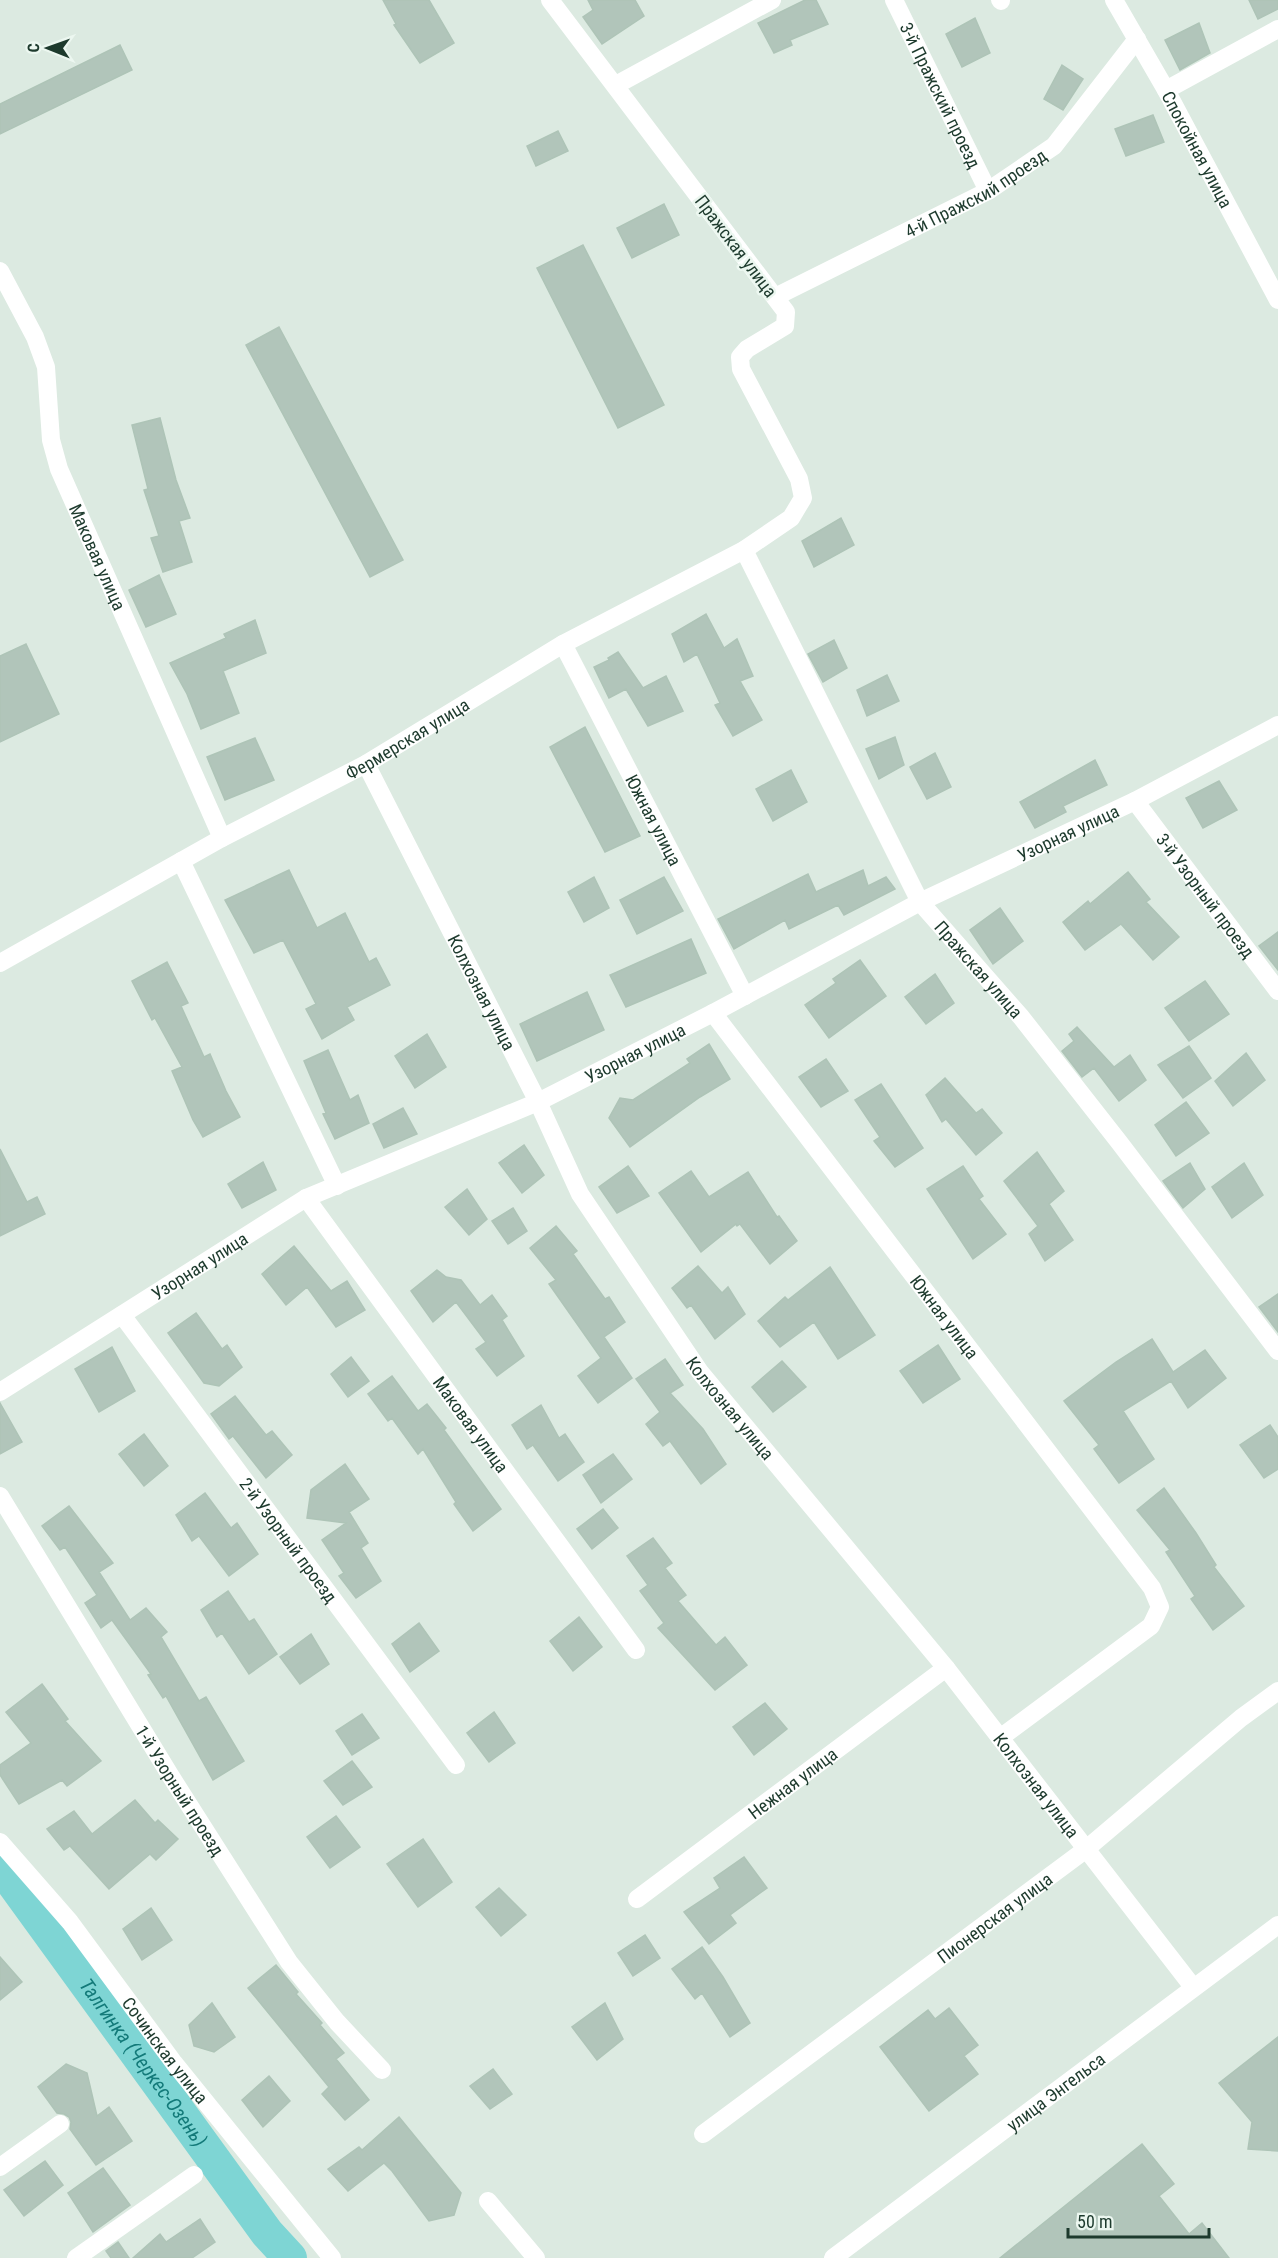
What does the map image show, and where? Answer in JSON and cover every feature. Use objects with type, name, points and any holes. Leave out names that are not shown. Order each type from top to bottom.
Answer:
[{"type":"street","name":"Пражская улица","points":[[550,0],[786,312],[785,326],[747,349],[740,357],[741,369],[799,479],[803,498]]},
{"type":"street","points":[[616,86],[772,0]]},
{"type":"street","name":"3-й Пражский проезд","points":[[894,0],[988,190]]},
{"type":"street","name":"Спокойная улица","points":[[1114,0],[1166,90],[1278,300]]},
{"type":"street","points":[[1166,90],[1278,29]]},
{"type":"street","name":"4-й Пражский проезд","points":[[775,297],[988,190],[1054,146],[1137,39]]},
{"type":"street","name":"Маковая улица","points":[[0,271],[35,337],[46,367],[51,440],[59,469],[222,838]]},
{"type":"street","name":"Фермерская улица","points":[[0,963],[222,838],[366,764],[563,644],[744,549],[791,518],[803,498]]},
{"type":"street","name":"Пражская улица","points":[[744,549],[920,902],[1028,1026],[1278,1351]]},
{"type":"street","name":"Южная улица","points":[[563,644],[746,996]]},
{"type":"street","name":"Узорная улица","points":[[0,1392],[306,1198],[538,1102],[746,996],[920,902],[1135,801],[1278,725]]},
{"type":"street","name":"Колхозная улица","points":[[366,764],[538,1102],[580,1194],[700,1372],[946,1668],[1193,1987]]},
{"type":"street","name":"3-й Узорный проезд","points":[[1135,801],[1278,991]]},
{"type":"street","points":[[181,861],[337,1186]]},
{"type":"street","name":"Южная улица","points":[[713,1013],[1152,1588],[1160,1607],[1151,1626],[1000,1738]]},
{"type":"street","name":"Маковая улица","points":[[306,1198],[636,1650]]},
{"type":"street","name":"2-й Узорный проезд","points":[[122,1315],[456,1765]]},
{"type":"street","name":"1-й Узорный проезд","points":[[0,1496],[170,1775],[289,1962],[337,2022],[382,2070]]},
{"type":"street","name":"Нежная улица","points":[[637,1899],[946,1668]]},
{"type":"street","name":"Пионерская улица","points":[[703,2134],[1085,1850],[1241,1719],[1278,1691]]},
{"type":"street","name":"Сочинская улица","points":[[0,1842],[70,1922],[174,2063],[332,2258]]},
{"type":"street","name":"улица Энгельса","points":[[833,2258],[1278,1925]]},
{"type":"street","points":[[0,2167],[60,2124]]},
{"type":"street","points":[[76,2258],[194,2175]]},
{"type":"street","points":[[488,2201],[536,2258]]},
{"type":"building","points":[[383,0],[429,0],[454,43],[420,63],[394,25],[396,24]]},
{"type":"building","points":[[588,0],[635,0],[644,16],[602,44],[583,17],[593,10]]},
{"type":"building","points":[[805,0],[816,0],[828,24],[790,40],[792,45],[774,53],[758,23]]},
{"type":"building","points":[[1249,0],[1278,0],[1278,9],[1258,19]]},
{"type":"building","points":[[975,18],[990,53],[962,67],[946,34]]},
{"type":"building","points":[[1199,23],[1210,53],[1180,70],[1165,40]]},
{"type":"building","points":[[120,45],[132,70],[0,134],[0,104]]},
{"type":"building","points":[[1062,65],[1083,79],[1063,110],[1044,99]]},
{"type":"building","points":[[1153,115],[1164,142],[1126,156],[1115,129]]},
{"type":"building","points":[[558,131],[568,151],[536,166],[527,146]]},
{"type":"building","points":[[664,204],[679,235],[632,258],[617,228]]},
{"type":"building","points":[[583,245],[664,405],[618,428],[537,268]]},
{"type":"building","points":[[279,327],[403,560],[370,577],[246,345]]},
{"type":"building","points":[[160,418],[176,480],[190,518],[179,521],[192,562],[163,572],[151,538],[159,536],[144,490],[148,489],[132,425]]},
{"type":"building","points":[[841,518],[854,545],[814,567],[802,541]]},
{"type":"building","points":[[159,575],[176,614],[146,627],[129,590]]},
{"type":"building","points":[[706,614],[724,648],[737,639],[753,676],[740,681],[762,720],[733,736],[715,705],[720,703],[697,654],[684,662],[672,634]]},
{"type":"building","points":[[255,620],[266,653],[223,671],[239,713],[201,729],[187,694],[170,663],[226,638],[224,634]]},
{"type":"building","points":[[834,640],[847,668],[823,682],[808,654]]},
{"type":"building","points":[[26,644],[59,714],[0,742],[0,656]]},
{"type":"building","points":[[618,652],[643,688],[666,676],[683,711],[648,726],[626,689],[609,698],[594,667],[609,660],[608,658]]},
{"type":"building","points":[[887,675],[899,701],[867,716],[857,690]]},
{"type":"building","points":[[585,727],[640,836],[605,852],[550,747]]},
{"type":"building","points":[[895,737],[904,765],[879,779],[866,749]]},
{"type":"building","points":[[255,738],[274,780],[225,800],[207,757]]},
{"type":"building","points":[[935,753],[951,787],[927,799],[910,767]]},
{"type":"building","points":[[1095,760],[1107,785],[1063,806],[1066,812],[1035,828],[1020,802]]},
{"type":"building","points":[[791,770],[807,802],[773,821],[756,789]]},
{"type":"building","points":[[1219,781],[1237,810],[1203,828],[1186,798]]},
{"type":"building","points":[[289,870],[317,928],[345,913],[369,962],[376,958],[390,985],[347,1007],[354,1020],[322,1039],[306,1009],[316,1004],[283,940],[254,953],[225,900]]},
{"type":"building","points":[[863,870],[868,886],[886,877],[895,889],[844,915],[838,905],[789,929],[785,920],[734,949],[718,919],[808,874],[816,892]]},
{"type":"building","points":[[1128,872],[1150,899],[1146,902],[1179,937],[1153,960],[1121,924],[1085,950],[1063,922],[1088,901],[1090,904]]},
{"type":"building","points":[[594,877],[609,908],[584,922],[568,892]]},
{"type":"building","points":[[664,877],[683,911],[637,934],[620,900]]},
{"type":"building","points":[[1000,908],[1023,941],[993,964],[970,930]]},
{"type":"building","points":[[1278,932],[1278,970],[1259,946]]},
{"type":"building","points":[[691,939],[706,973],[626,1007],[610,975]]},
{"type":"building","points":[[860,960],[886,996],[829,1038],[805,1005],[836,983],[833,979]]},
{"type":"building","points":[[167,962],[188,1003],[181,1006],[204,1057],[210,1054],[240,1117],[203,1137],[193,1120],[172,1071],[182,1067],[155,1018],[152,1020],[132,981]]},
{"type":"building","points":[[935,974],[954,1003],[926,1024],[905,997]]},
{"type":"building","points":[[1205,981],[1229,1014],[1189,1041],[1165,1008]]},
{"type":"building","points":[[587,992],[604,1030],[537,1061],[520,1024]]},
{"type":"building","points":[[1077,1027],[1114,1067],[1130,1055],[1146,1080],[1119,1101],[1094,1068],[1082,1077],[1062,1051],[1074,1041],[1069,1034]]},
{"type":"building","points":[[427,1034],[446,1067],[415,1088],[395,1056]]},
{"type":"building","points":[[709,1044],[730,1079],[700,1097],[630,1147],[609,1118],[620,1098],[633,1100],[690,1063],[687,1059]]},
{"type":"building","points":[[1189,1046],[1211,1078],[1183,1098],[1158,1065]]},
{"type":"building","points":[[328,1050],[350,1100],[358,1095],[369,1123],[335,1139],[323,1114],[326,1113],[304,1061]]},
{"type":"building","points":[[1246,1053],[1265,1080],[1233,1106],[1215,1081]]},
{"type":"building","points":[[826,1059],[848,1091],[821,1107],[799,1077]]},
{"type":"building","points":[[945,1078],[976,1113],[982,1109],[1002,1133],[976,1155],[946,1119],[942,1122],[926,1095]]},
{"type":"building","points":[[881,1084],[923,1148],[895,1167],[874,1141],[880,1137],[855,1100]]},
{"type":"building","points":[[1186,1102],[1209,1133],[1176,1156],[1155,1125]]},
{"type":"building","points":[[403,1108],[417,1134],[384,1148],[373,1124]]},
{"type":"building","points":[[524,1145],[544,1175],[522,1193],[499,1163]]},
{"type":"building","points":[[0,1149],[27,1202],[37,1197],[45,1214],[0,1236]]},
{"type":"building","points":[[1037,1152],[1064,1191],[1049,1204],[1073,1240],[1045,1261],[1029,1234],[1038,1226],[1004,1181]]},
{"type":"building","points":[[263,1162],[276,1190],[242,1208],[228,1184]]},
{"type":"building","points":[[1190,1163],[1205,1189],[1183,1208],[1163,1181]]},
{"type":"building","points":[[1244,1163],[1263,1195],[1232,1218],[1212,1187]]},
{"type":"building","points":[[628,1166],[649,1196],[617,1213],[599,1187]]},
{"type":"building","points":[[963,1166],[983,1196],[979,1199],[1006,1234],[973,1259],[927,1189]]},
{"type":"building","points":[[691,1171],[709,1197],[748,1172],[777,1217],[779,1216],[797,1241],[770,1264],[740,1224],[737,1226],[736,1224],[701,1252],[659,1193]]},
{"type":"building","points":[[467,1189],[487,1219],[469,1235],[445,1207]]},
{"type":"building","points":[[513,1208],[527,1231],[508,1244],[492,1221]]},
{"type":"building","points":[[556,1226],[577,1251],[573,1254],[605,1299],[609,1297],[625,1322],[604,1337],[632,1378],[598,1403],[578,1376],[601,1358],[549,1284],[556,1280],[530,1248]]},
{"type":"building","points":[[294,1246],[331,1291],[347,1281],[365,1310],[336,1327],[307,1287],[286,1305],[262,1274]]},
{"type":"building","points":[[698,1266],[722,1293],[728,1287],[745,1314],[715,1339],[691,1305],[687,1308],[672,1288]]},
{"type":"building","points":[[830,1267],[875,1335],[838,1359],[814,1322],[780,1347],[758,1321],[785,1297],[788,1300]]},
{"type":"building","points":[[437,1270],[446,1277],[461,1280],[480,1305],[492,1295],[507,1316],[502,1320],[524,1356],[497,1376],[476,1349],[486,1342],[456,1302],[433,1322],[411,1291]]},
{"type":"building","points":[[1278,1294],[1278,1332],[1259,1307]]},
{"type":"building","points":[[196,1313],[222,1349],[227,1345],[242,1367],[219,1386],[204,1383],[168,1333]]},
{"type":"building","points":[[1152,1339],[1173,1372],[1205,1350],[1226,1378],[1188,1408],[1171,1381],[1123,1411],[1154,1459],[1119,1483],[1094,1449],[1099,1445],[1064,1401],[1116,1362]]},
{"type":"building","points":[[938,1345],[960,1379],[923,1403],[900,1371]]},
{"type":"building","points":[[112,1347],[135,1391],[99,1412],[75,1369]]},
{"type":"building","points":[[351,1357],[369,1381],[348,1397],[331,1374]]},
{"type":"building","points":[[665,1359],[683,1385],[670,1393],[703,1429],[726,1464],[701,1484],[670,1441],[663,1446],[646,1424],[660,1412],[636,1379]]},
{"type":"building","points":[[782,1361],[806,1387],[773,1412],[752,1387]]},
{"type":"building","points":[[392,1376],[418,1411],[427,1404],[501,1509],[473,1531],[454,1504],[456,1502],[423,1449],[418,1454],[392,1418],[388,1421],[368,1394]]},
{"type":"building","points":[[235,1396],[266,1435],[272,1431],[292,1455],[266,1478],[233,1436],[229,1439],[211,1414]]},
{"type":"building","points":[[0,1403],[22,1442],[0,1454]]},
{"type":"building","points":[[541,1405],[559,1438],[565,1434],[584,1462],[558,1481],[533,1445],[527,1449],[512,1425]]},
{"type":"building","points":[[1270,1425],[1278,1437],[1278,1469],[1264,1478],[1240,1445]]},
{"type":"building","points":[[144,1434],[168,1466],[144,1486],[119,1454]]},
{"type":"building","points":[[613,1454],[632,1479],[601,1503],[583,1475]]},
{"type":"building","points":[[345,1464],[369,1499],[349,1512],[368,1543],[361,1548],[381,1581],[356,1598],[339,1576],[344,1573],[322,1540],[346,1523],[307,1518],[311,1490]]},
{"type":"building","points":[[1164,1488],[1196,1533],[1216,1565],[1214,1567],[1244,1606],[1213,1630],[1191,1599],[1195,1596],[1166,1552],[1170,1550],[1137,1510]]},
{"type":"building","points":[[205,1493],[231,1528],[237,1523],[258,1554],[229,1576],[199,1536],[192,1541],[176,1515]]},
{"type":"building","points":[[69,1506],[113,1563],[99,1572],[130,1620],[146,1608],[167,1632],[161,1637],[199,1701],[206,1697],[244,1761],[213,1780],[166,1696],[163,1698],[148,1675],[151,1674],[112,1620],[101,1628],[85,1603],[97,1595],[65,1547],[60,1550],[42,1526]]},
{"type":"building","points":[[603,1509],[618,1528],[592,1549],[577,1529]]},
{"type":"building","points":[[653,1538],[672,1563],[665,1568],[686,1595],[678,1601],[716,1645],[725,1637],[747,1665],[715,1690],[658,1628],[664,1623],[640,1591],[648,1585],[627,1556]]},
{"type":"building","points":[[228,1591],[249,1622],[254,1619],[277,1654],[249,1674],[222,1633],[217,1637],[201,1610]]},
{"type":"building","points":[[579,1617],[602,1647],[573,1671],[550,1641]]},
{"type":"building","points":[[419,1623],[439,1651],[410,1672],[392,1644]]},
{"type":"building","points":[[311,1634],[329,1664],[300,1684],[280,1657]]},
{"type":"building","points":[[42,1684],[68,1719],[65,1721],[101,1761],[67,1786],[62,1780],[19,1804],[0,1775],[0,1765],[31,1743],[6,1712]]},
{"type":"building","points":[[765,1703],[787,1729],[754,1755],[733,1727]]},
{"type":"building","points":[[494,1712],[515,1743],[489,1762],[467,1733]]},
{"type":"building","points":[[362,1714],[379,1738],[352,1755],[336,1731]]},
{"type":"building","points":[[352,1761],[372,1787],[343,1805],[324,1781]]},
{"type":"building","points":[[135,1800],[155,1823],[158,1820],[178,1839],[156,1860],[150,1854],[109,1889],[70,1846],[64,1850],[47,1829],[74,1811],[92,1834]]},
{"type":"building","points":[[336,1816],[360,1847],[330,1868],[307,1837]]},
{"type":"building","points":[[423,1839],[452,1882],[418,1907],[387,1864]]},
{"type":"building","points":[[744,1857],[767,1888],[730,1915],[736,1923],[709,1944],[684,1912],[720,1888],[714,1878]]},
{"type":"building","points":[[499,1888],[526,1915],[501,1936],[476,1907]]},
{"type":"building","points":[[151,1908],[172,1940],[142,1960],[123,1929]]},
{"type":"building","points":[[645,1935],[660,1958],[633,1976],[618,1953]]},
{"type":"building","points":[[702,1947],[750,2023],[730,2037],[702,1993],[695,1999],[672,1969]]},
{"type":"building","points":[[0,1957],[22,1982],[0,2000]]},
{"type":"building","points":[[276,1965],[298,1992],[296,1994],[322,2023],[320,2025],[344,2053],[336,2059],[369,2100],[345,2120],[322,2094],[329,2087],[248,1988]]},
{"type":"building","points":[[212,2003],[235,2037],[214,2052],[194,2046],[189,2025]]},
{"type":"building","points":[[605,2003],[623,2039],[597,2060],[572,2027]]},
{"type":"building","points":[[949,2008],[978,2045],[964,2056],[978,2074],[929,2111],[880,2047],[928,2010],[935,2019]]},
{"type":"building","points":[[1278,2037],[1278,2151],[1248,2149],[1252,2122],[1219,2083]]},
{"type":"building","points":[[66,2064],[87,2073],[97,2116],[109,2107],[132,2141],[96,2165],[70,2129],[69,2117],[57,2113],[38,2087]]},
{"type":"building","points":[[493,2069],[512,2094],[490,2109],[470,2086]]},
{"type":"building","points":[[269,2076],[290,2101],[263,2127],[242,2100]]},
{"type":"building","points":[[399,2117],[461,2193],[454,2215],[429,2221],[384,2163],[348,2191],[328,2169],[359,2147],[362,2150]]},
{"type":"building","points":[[1142,2144],[1174,2184],[1159,2196],[1189,2234],[1202,2223],[1229,2258],[1000,2258]]},
{"type":"building","points":[[45,2161],[63,2185],[24,2216],[4,2190]]},
{"type":"building","points":[[103,2168],[130,2205],[93,2232],[68,2193]]},
{"type":"building","points":[[200,2219],[215,2242],[192,2258],[133,2258],[160,2234],[166,2242]]},
{"type":"building","points":[[118,2242],[129,2258],[111,2258],[106,2251]]},
{"type":"waterway","name":"Талгинка (Черкес-Озень)","points":[[0,1865],[267,2233],[290,2258]]}]
